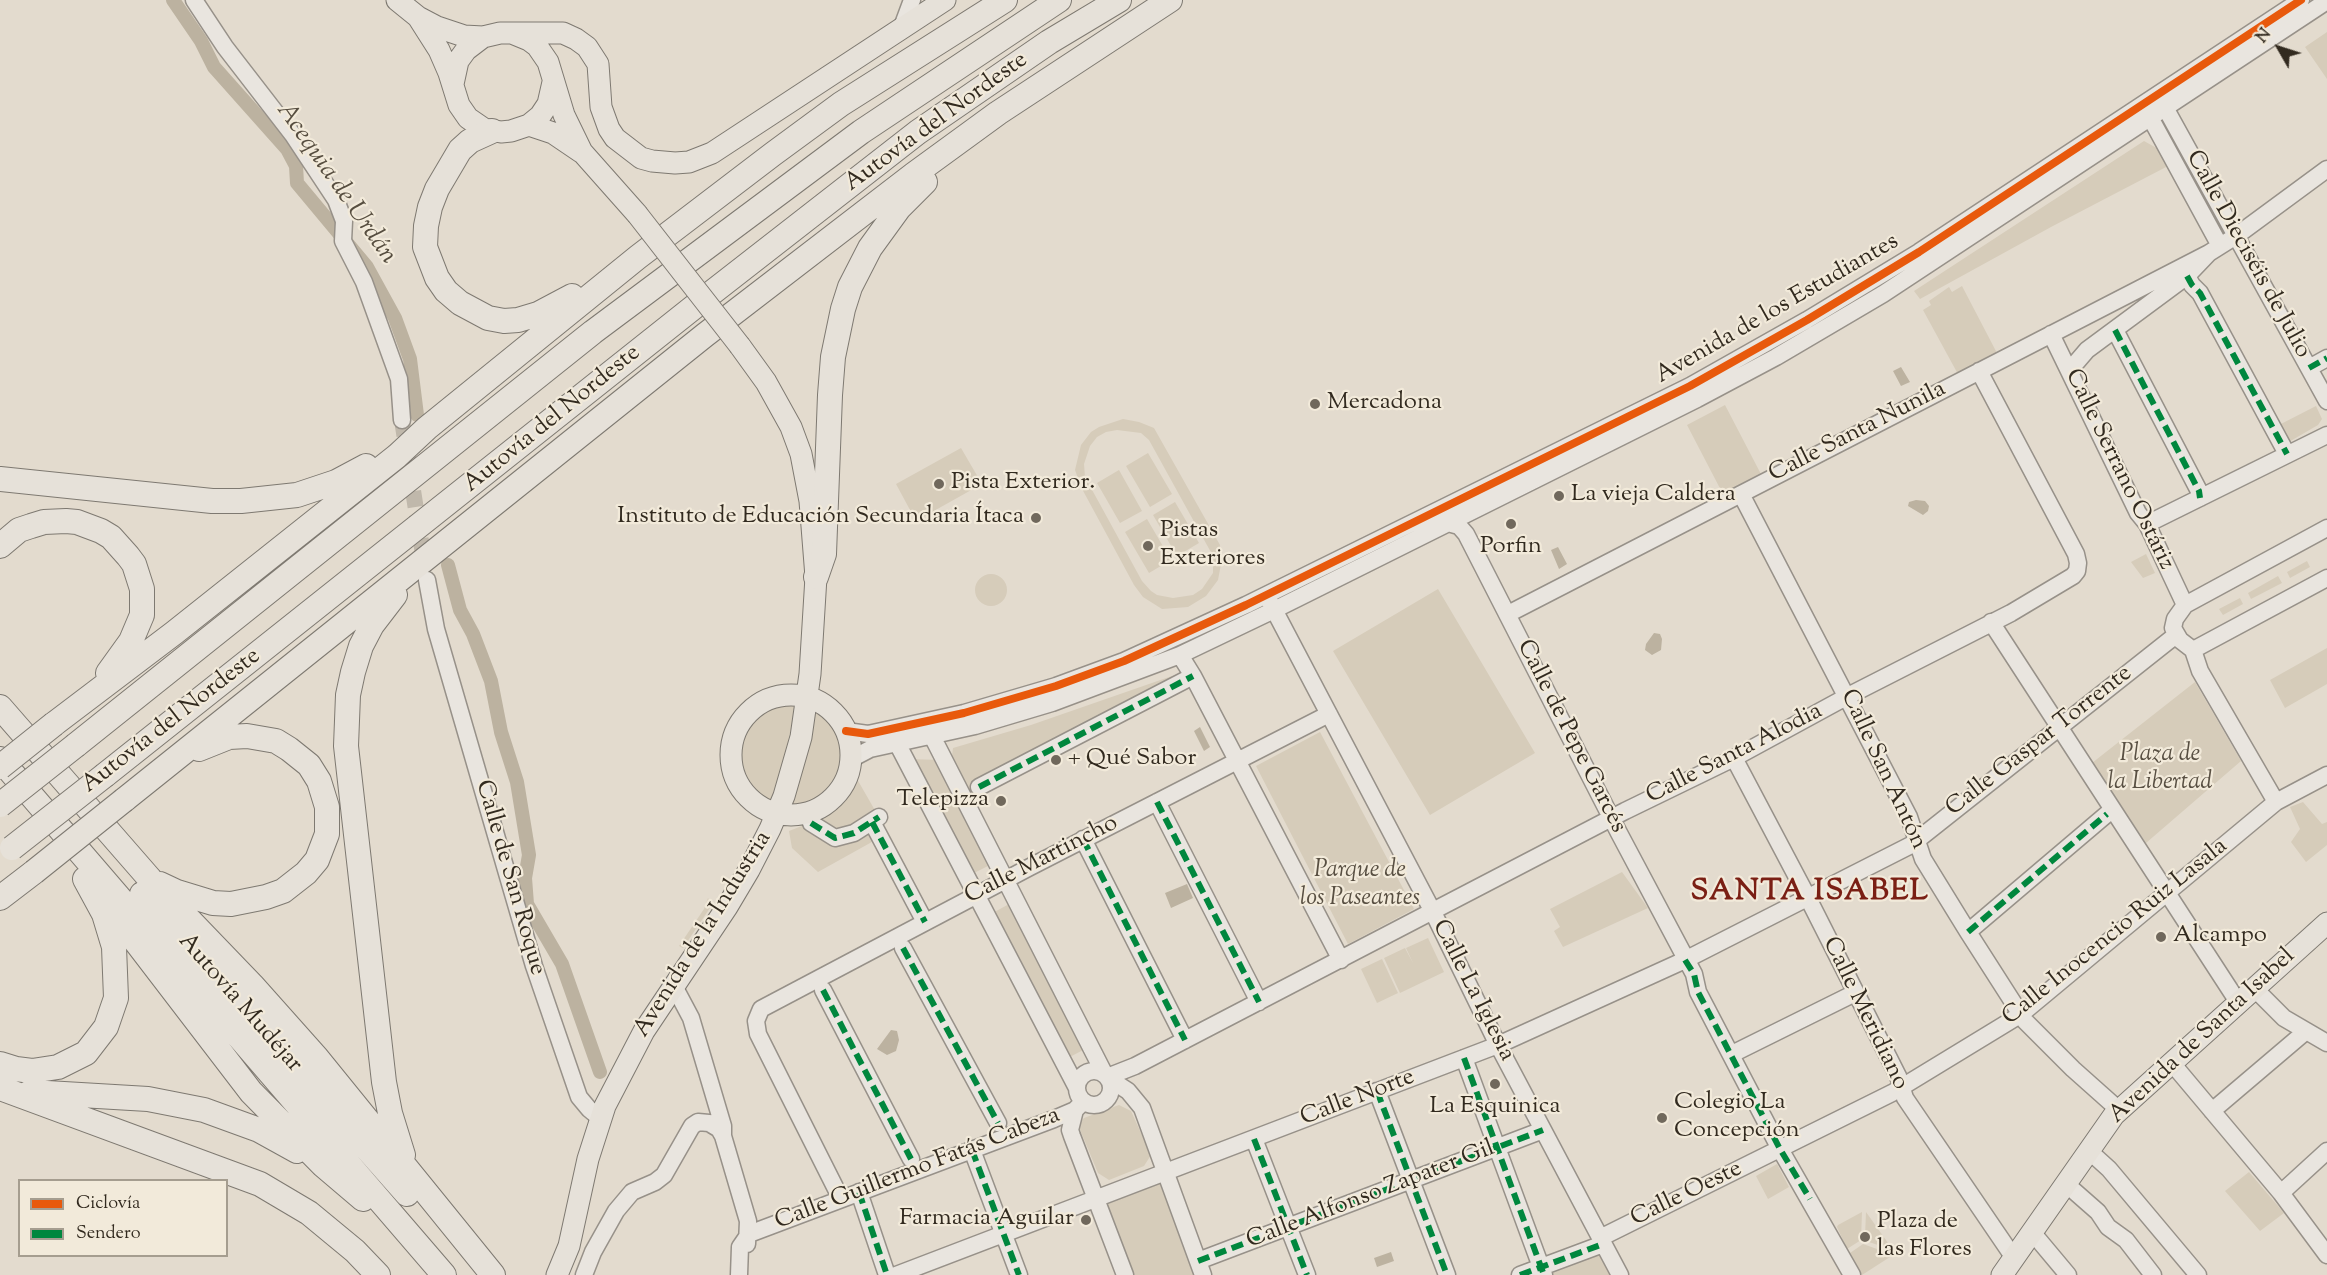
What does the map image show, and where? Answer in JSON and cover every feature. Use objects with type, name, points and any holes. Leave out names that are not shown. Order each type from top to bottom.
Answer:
[{"type":"highway","points":[[0,767],[397,456],[426,428],[638,257],[842,104],[964,24],[1005,0]]},
{"type":"highway","name":"Autovía del Nordeste","points":[[0,805],[593,332],[861,132],[1059,0]]},
{"type":"highway","name":"Autovía del Nordeste","points":[[6,853],[918,132],[1049,42],[1119,0]]},
{"type":"highway","points":[[4,896],[705,335],[913,175],[998,113],[1170,0]]},
{"type":"highway","points":[[816,577],[824,554],[833,357],[850,287],[870,248],[898,208],[926,180],[975,141],[998,113]]},
{"type":"highway","points":[[492,131],[470,141],[460,150],[437,189],[430,207],[425,247],[430,264],[446,291],[460,303],[488,318],[518,320],[552,308],[573,296],[618,263],[638,257]]},
{"type":"highway","points":[[0,480],[212,501],[269,500],[297,495],[360,471],[426,428]]},
{"type":"highway","points":[[0,546],[19,530],[55,521],[77,522],[111,537],[128,556],[139,577],[142,589],[142,615],[131,641],[111,670],[60,719]]},
{"type":"highway","points":[[414,1179],[398,1142],[384,1082],[351,791],[346,726],[352,672],[361,646],[372,625],[403,585],[452,538]]},
{"type":"highway","points":[[0,707],[150,879],[286,1022],[493,1275]]},
{"type":"highway","name":"Autovía Mudéjar","points":[[0,732],[478,1275]]},
{"type":"highway","points":[[150,879],[177,892],[204,901],[231,904],[249,902],[283,891],[296,883],[316,860],[327,834],[327,807],[319,781],[309,765],[289,748],[276,741],[247,736],[229,737],[209,744],[164,767]]},
{"type":"highway","name":"Autovía Mudéjar","points":[[0,759],[444,1275]]},
{"type":"highway","points":[[0,783],[85,879],[164,978],[230,1068],[273,1116],[323,1165],[378,1213],[438,1275]]},
{"type":"highway","points":[[0,1064],[32,1071],[58,1067],[86,1053],[106,1027],[117,998],[115,954],[104,914],[85,879]]},
{"type":"highway","points":[[5,1090],[139,1098],[204,1110],[258,1130],[323,1165]]},
{"type":"highway","points":[[5,1090],[260,1184],[288,1199],[322,1223],[355,1251],[378,1275]]},
{"type":"main road","points":[[397,0],[418,17],[452,33],[464,36],[483,37],[500,33],[562,33],[582,44],[592,52],[598,64],[601,107],[615,138],[641,158],[675,164],[702,158],[712,153],[945,0]]},
{"type":"main road","points":[[418,17],[439,50],[459,105],[468,118],[492,131],[511,131],[529,125],[540,116],[548,104],[552,76],[564,50],[582,44]]},
{"type":"main road","points":[[512,33],[537,46],[552,76],[564,115],[582,152]]},
{"type":"main road","points":[[453,84],[458,61],[466,50],[483,37]]},
{"type":"main road","points":[[529,125],[553,133],[582,152]]},
{"type":"main road","name":"Avenida de la Industria","points":[[557,1275],[569,1246],[588,1159],[600,1118],[615,1083],[674,986],[727,908],[777,814],[796,756],[807,696],[816,577],[810,501],[801,454],[778,402],[740,346],[637,214],[582,152]]},
{"type":"main road","points":[[783,696],[807,696],[820,702],[832,712],[846,731],[851,759],[846,779],[838,793],[826,804],[802,815],[777,814],[758,806],[735,779],[731,760],[733,740],[748,714],[764,702],[783,696]]},
{"type":"main road","name":"Avenida de Santa Isabel","points":[[2008,1266],[2088,1150],[2119,1110],[2327,923]]},
{"type":"main road","name":"Avenida de la Industria","points":[[568,1275],[569,1246]]},
{"type":"street","points":[[194,0],[225,47],[293,135],[336,200],[344,221],[343,241],[364,282],[399,380],[402,420]]},
{"type":"street","points":[[902,27],[912,0]]},
{"type":"street","name":"Avenida de los Estudiantes","points":[[846,731],[861,734],[876,732],[987,707],[1056,686],[1161,646],[1670,396],[1807,320],[1919,252],[2301,0]]},
{"type":"street","name":"Avenida de los Estudiantes","points":[[851,759],[865,750],[975,726],[1052,704],[1180,655],[1665,416],[1776,357],[1883,294],[2327,1]]},
{"type":"street","points":[[2157,94],[2166,109]]},
{"type":"street","points":[[2151,119],[2157,94]]},
{"type":"street","name":"Calle Dieciséis de Julio","points":[[2166,109],[2327,401]]},
{"type":"street","name":"Calle Dieciséis de Julio","points":[[2151,119],[2215,249]]},
{"type":"street","points":[[2071,375],[2079,358],[2187,276],[2215,249],[2327,169]]},
{"type":"street","name":"Calle Santa Nunila","points":[[1508,614],[2215,249]]},
{"type":"street","points":[[2187,276],[2200,293],[2287,454]]},
{"type":"street","points":[[2115,330],[2199,491],[2200,498]]},
{"type":"street","name":"Calle Serrano Ostáriz","points":[[2051,334],[2138,513],[2148,524],[2185,605]]},
{"type":"street","points":[[2309,369],[2327,358]]},
{"type":"street","name":"Calle Santa Alodia","points":[[1613,818],[1936,653],[2065,582],[2077,571],[2076,554],[1979,371]]},
{"type":"street","points":[[2148,524],[2327,435]]},
{"type":"street","name":"Calle San Antón","points":[[1741,494],[1911,821],[1923,859],[2020,1015],[2073,1069],[2119,1110]]},
{"type":"street","name":"Calle de Pepe Garcés","points":[[1448,523],[1464,531],[1694,974],[1698,992],[1780,1149],[1852,1275]]},
{"type":"street","points":[[2276,802],[2200,671],[2193,650],[2176,635],[2174,623],[2185,605],[2327,528]]},
{"type":"street","points":[[2193,650],[2327,578]]},
{"type":"street","name":"Calle de San Roque","points":[[427,580],[436,628],[534,966],[579,1097],[600,1118]]},
{"type":"street","name":"Calle La Iglesia","points":[[1267,594],[1433,912],[1498,1045],[1620,1275]]},
{"type":"street","points":[[1991,622],[2166,893],[2246,995],[2320,1037],[2212,1111]]},
{"type":"street","name":"Calle Gaspar Torrente","points":[[1808,898],[1917,840],[2176,635]]},
{"type":"street","points":[[1180,655],[1194,676],[1341,960]]},
{"type":"street","points":[[980,787],[1194,676]]},
{"type":"street","points":[[975,726],[987,707]]},
{"type":"street","name":"Calle Martincho","points":[[841,1199],[758,1034],[755,1025],[758,1014],[773,1002],[975,895],[1329,714]]},
{"type":"street","points":[[897,743],[1078,1100],[1096,1106],[1104,1102],[1111,1091],[1107,1077],[932,736]]},
{"type":"street","name":"Calle Meridiano","points":[[1734,758],[1808,898],[1902,1087],[1905,1098],[2008,1266]]},
{"type":"street","name":"Calle Inocencio Ruiz Lasala","points":[[1902,1087],[2020,1015],[2276,802],[2327,775]]},
{"type":"street","points":[[1157,802],[1259,1002]]},
{"type":"street","points":[[1968,932],[2107,814]]},
{"type":"street","points":[[1107,1077],[1122,1072],[1185,1040],[1613,818]]},
{"type":"street","points":[[811,823],[835,838],[854,833],[876,820],[924,922]]},
{"type":"street","points":[[1083,839],[1185,1040]]},
{"type":"street","name":"Calle Norte","points":[[896,1275],[1498,1045],[1685,960],[1808,898]]},
{"type":"street","points":[[903,948],[998,1123]]},
{"type":"street","points":[[674,986],[692,1018],[723,1126],[723,1136]]},
{"type":"street","points":[[823,990],[911,1159]]},
{"type":"street","points":[[1732,1054],[1855,993]]},
{"type":"street","points":[[1464,1058],[1542,1271]]},
{"type":"street","points":[[2171,1062],[2280,1192],[2327,1255]]},
{"type":"street","points":[[1070,1130],[1078,1100],[1080,1079],[1087,1072],[1096,1071],[1107,1077],[1122,1086],[1138,1101],[1201,1268]]},
{"type":"street","name":"Calle Oeste","points":[[1520,1275],[1542,1271],[1902,1087]]},
{"type":"street","points":[[1377,1091],[1447,1275]]},
{"type":"street","name":"Calle Guillermo Fatás Cabeza","points":[[749,1234],[1054,1119],[1078,1100]]},
{"type":"street","points":[[1054,1119],[1070,1130],[1125,1275]]},
{"type":"street","points":[[584,1275],[597,1245],[621,1205],[632,1192],[655,1182],[664,1174],[692,1126],[698,1122],[709,1123],[719,1129],[723,1136],[748,1221],[747,1248],[750,1275]]},
{"type":"street","name":"Calle Alfonso Zapater Gil","points":[[1201,1268],[1289,1227],[1543,1130]]},
{"type":"street","points":[[1254,1139],[1307,1275]]},
{"type":"street","points":[[972,1150],[1019,1275]]},
{"type":"street","points":[[2088,1150],[2109,1169],[2198,1275]]},
{"type":"street","points":[[2280,1192],[2327,1151]]},
{"type":"street","points":[[2066,1183],[2098,1212],[2108,1227],[2126,1240],[2153,1275]]},
{"type":"street","points":[[859,1192],[887,1275]]},
{"type":"street","points":[[2032,1232],[2068,1275]]},
{"type":"street","points":[[740,1275],[740,1246],[749,1234]]},
{"type":"green space","points":[[2327,32],[2327,79],[2305,47]]},
{"type":"green space","points":[[2144,141],[2171,156],[2168,166],[1920,299],[1914,291]]},
{"type":"green space","points":[[1962,286],[1998,355],[1959,376],[1923,310],[1931,305],[1929,301],[1949,287],[1952,292]]},
{"type":"green space","points":[[1725,405],[1763,478],[1725,498],[1687,425]]},
{"type":"green space","points":[[2316,406],[2322,419],[2318,425],[2287,443],[2277,426]]},
{"type":"green space","points":[[1123,419],[1154,428],[1220,545],[1221,564],[1218,580],[1206,596],[1188,607],[1162,609],[1143,597],[1134,585],[1081,487],[1075,470],[1081,445],[1091,432]],"holes":[[[1117,430],[1141,433],[1149,440],[1213,556],[1213,573],[1202,589],[1193,595],[1173,598],[1157,595],[1151,591],[1142,581],[1085,477],[1084,464],[1090,446],[1097,437]]]},
{"type":"green space","name":"Pista Exterior.","points":[[961,448],[982,484],[916,521],[896,484]]},
{"type":"green space","points":[[1148,453],[1172,494],[1150,507],[1126,466]]},
{"type":"green space","points":[[1119,470],[1142,511],[1120,523],[1097,483]]},
{"type":"green space","points":[[1175,502],[1199,543],[1177,556],[1153,515]]},
{"type":"green space","name":"Pistas Exteriores","points":[[1147,519],[1171,560],[1149,573],[1125,532]]},
{"type":"green space","points":[[2146,554],[2155,573],[2143,578],[2131,562]]},
{"type":"green space","points":[[2307,561],[2310,567],[2290,578],[2287,572]]},
{"type":"green space","points":[[991,574],[1002,579],[1007,590],[1002,601],[991,606],[980,601],[975,590],[980,579]]},
{"type":"green space","points":[[2278,576],[2282,583],[2251,599],[2248,593]]},
{"type":"green space","points":[[1438,589],[1535,753],[1430,815],[1333,651]]},
{"type":"green space","points":[[2240,598],[2243,604],[2223,615],[2219,609]]},
{"type":"green space","points":[[2327,648],[2327,684],[2285,708],[2270,680]]},
{"type":"green space","points":[[1172,676],[1178,684],[969,793],[952,756],[953,748],[1031,725]]},
{"type":"green space","name":"Plaza de la Libertad","points":[[2195,682],[2241,761],[2146,843],[2092,763]]},
{"type":"green space","points":[[785,702],[795,703],[793,721],[777,785],[770,803],[766,805],[751,794],[742,781],[736,760],[737,744],[745,725],[756,714],[773,705]]},
{"type":"green space","points":[[817,709],[832,722],[842,739],[844,758],[842,771],[833,788],[822,800],[809,807],[791,811],[789,808]]},
{"type":"green space","name":"Parque de los Paseantes","points":[[1320,732],[1414,909],[1348,944],[1256,766]]},
{"type":"green space","points":[[905,759],[943,760],[996,862],[966,877]]},
{"type":"green space","points":[[857,779],[888,833],[818,872],[792,848],[789,831],[839,808],[852,791]]},
{"type":"green space","points":[[2303,802],[2322,824],[2327,822],[2327,845],[2306,862],[2291,842],[2300,829],[2290,807]]},
{"type":"green space","points":[[1622,872],[1648,908],[1563,947],[1554,931],[1560,927],[1550,909]]},
{"type":"green space","points":[[708,898],[712,905],[683,948],[679,946],[704,909]]},
{"type":"green space","points":[[1011,903],[1087,1048],[1064,1060],[989,915]]},
{"type":"green space","points":[[1428,938],[1444,972],[1400,993],[1384,958],[1405,948],[1413,963],[1406,948]]},
{"type":"green space","points":[[1382,959],[1398,993],[1377,1003],[1361,969]]},
{"type":"green space","points":[[1119,1105],[1131,1111],[1151,1155],[1144,1166],[1109,1180],[1098,1173],[1078,1125],[1084,1118]]},
{"type":"green space","points":[[1777,1164],[1789,1187],[1768,1199],[1756,1176]]},
{"type":"green space","points":[[2249,1172],[2284,1213],[2260,1231],[2225,1191]]},
{"type":"green space","points":[[1161,1181],[1200,1275],[1133,1275],[1107,1204]]},
{"type":"green space","points":[[1862,1212],[1861,1240],[1847,1249],[1837,1227]]},
{"type":"green space","points":[[1866,1212],[1893,1250],[1869,1242],[1865,1237]]},
{"type":"green space","points":[[1863,1244],[1891,1254],[1890,1257],[1862,1275],[1850,1253]]},
{"type":"green space","points":[[1601,1251],[1614,1275],[1551,1275],[1549,1270]]},
{"type":"shaded area","points":[[1901,367],[1910,382],[1901,386],[1893,371]]},
{"type":"shaded area","points":[[1925,501],[1929,506],[1928,511],[1923,515],[1908,506],[1909,502]]},
{"type":"shaded area","points":[[1558,547],[1567,564],[1559,569],[1551,550]]},
{"type":"shaded area","points":[[1654,633],[1660,634],[1661,650],[1652,655],[1645,650],[1646,644]]},
{"type":"shaded area","points":[[1200,727],[1210,747],[1204,751],[1194,731]]},
{"type":"shaded area","points":[[1187,884],[1193,898],[1171,908],[1165,893]]},
{"type":"shaded area","points":[[891,1030],[897,1031],[899,1040],[896,1051],[887,1055],[877,1049]]},
{"type":"shaded area","points":[[1391,1252],[1394,1261],[1377,1267],[1374,1258]]},
{"type":"waterway","name":"Acequia de Urdán","points":[[173,0],[201,41],[214,67],[287,149],[296,166],[297,183],[367,267],[395,318],[410,359],[417,415]]},
{"type":"waterway","name":"Acequia de Urdán","points":[[448,565],[460,610],[473,634],[491,681],[501,732],[517,782],[529,855],[525,878],[527,904],[562,964],[600,1072]]},
{"type":"tunnel","points":[[402,420],[425,567]]},
{"type":"marked path","points":[[2187,276],[2200,293],[2287,454]]},
{"type":"marked path","points":[[2115,330],[2199,491],[2200,498]]},
{"type":"marked path","points":[[2309,368],[2327,358]]},
{"type":"marked path","points":[[979,787],[1193,676]]},
{"type":"marked path","points":[[1157,802],[1259,1002]]},
{"type":"marked path","points":[[1968,932],[2107,814]]},
{"type":"marked path","points":[[811,823],[835,838],[854,833],[879,817]]},
{"type":"marked path","points":[[872,822],[925,922]]},
{"type":"marked path","points":[[1083,839],[1185,1040]]},
{"type":"marked path","points":[[903,948],[998,1123]]},
{"type":"marked path","points":[[1685,960],[1694,974],[1698,992],[1780,1149],[1810,1199]]},
{"type":"marked path","points":[[823,990],[911,1159]]},
{"type":"marked path","points":[[1464,1058],[1544,1275]]},
{"type":"marked path","points":[[1377,1091],[1447,1275]]},
{"type":"marked path","points":[[1198,1261],[1543,1130]]},
{"type":"marked path","points":[[1254,1139],[1307,1275]]},
{"type":"marked path","points":[[972,1150],[1019,1275]]},
{"type":"marked path","points":[[859,1192],[887,1275]]},
{"type":"marked path","points":[[1520,1275],[1603,1244]]},
{"type":"cycle path","points":[[846,731],[868,734],[964,713],[1056,686],[1124,661],[1246,605],[1690,386],[1807,320],[1919,252],[2301,0]]},
{"type":"place","name":"Mercadona","points":[[1315,404]]},
{"type":"place","name":"Pista Exterior.","points":[[939,484]]},
{"type":"place","name":"La vieja Caldera","points":[[1559,496]]},
{"type":"place","name":"Instituto de Educación Secundaria Ítaca","points":[[1036,518]]},
{"type":"place","name":"Porfin","points":[[1511,524]]},
{"type":"place","name":"Pistas Exteriores","points":[[1148,546]]},
{"type":"place","name":"+ Qué Sabor","points":[[1056,760]]},
{"type":"place","name":"Telepizza","points":[[1001,801]]},
{"type":"place","name":"Alcampo","points":[[2161,937]]},
{"type":"place","name":"La Esquinica","points":[[1495,1084]]},
{"type":"place","name":"Colegio La Concepción","points":[[1662,1118]]},
{"type":"place","name":"Farmacia Aguilar","points":[[1086,1220]]},
{"type":"place","name":"Plaza de las Flores","points":[[1865,1237]]},
{"type":"district","name":"SANTA ISABEL","points":[[1810,894]]}]
